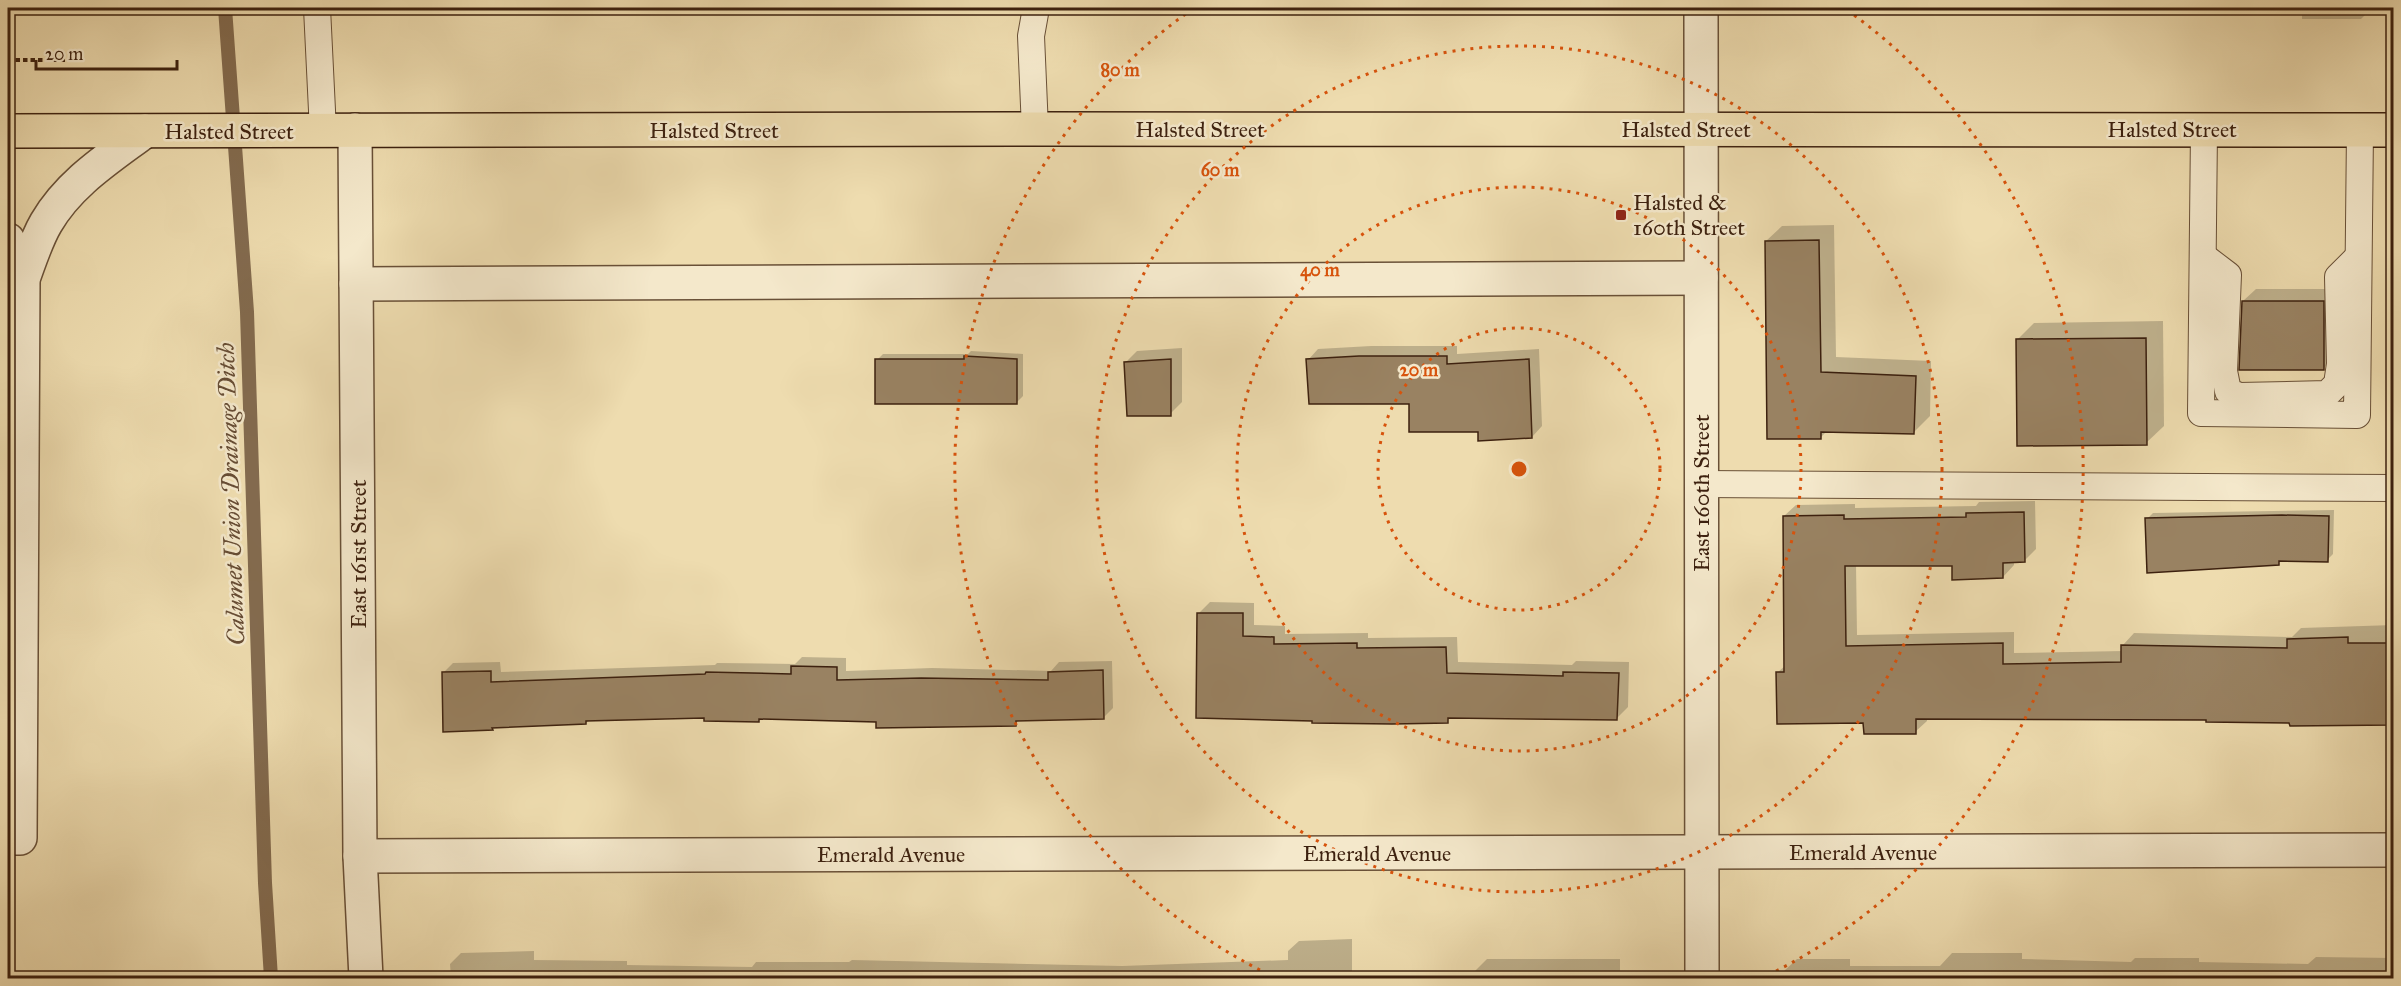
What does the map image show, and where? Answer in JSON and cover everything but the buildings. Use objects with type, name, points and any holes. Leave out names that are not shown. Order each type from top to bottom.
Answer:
[{"type":"main road","name":"Halsted Street","points":[[8,131],[2394,130]]},
{"type":"street","name":"East 160th Street","points":[[1701,8],[1702,978]]},
{"type":"street","name":"East 161st Street","points":[[355,130],[360,856],[366,978]]},
{"type":"street","points":[[15,279],[56,207],[74,186],[145,131]]},
{"type":"street","points":[[8,240],[15,279],[14,838]]},
{"type":"street","points":[[356,284],[1701,278]]},
{"type":"street","name":"Emerald Avenue","points":[[360,856],[2394,850]]},
{"type":"lane","points":[[317,8],[323,131]]},
{"type":"lane","points":[[1035,129],[1031,36],[1036,8]]},
{"type":"lane","points":[[2204,130],[2201,413],[2357,415],[2360,130]]},
{"type":"lane","points":[[2203,256],[2228,275],[2224,371],[2229,391],[2240,396],[2327,394],[2337,384],[2340,364],[2338,277],[2358,257]]},
{"type":"lane","points":[[1701,484],[2394,488]]},
{"type":"path","points":[[8,60],[76,60]]},
{"type":"waterway","name":"Calumet Union Drainage Ditch","points":[[225,8],[247,312],[265,883],[271,978]]},
{"type":"place","name":"Halsted & 160th Street","points":[[1621,215]]}]
